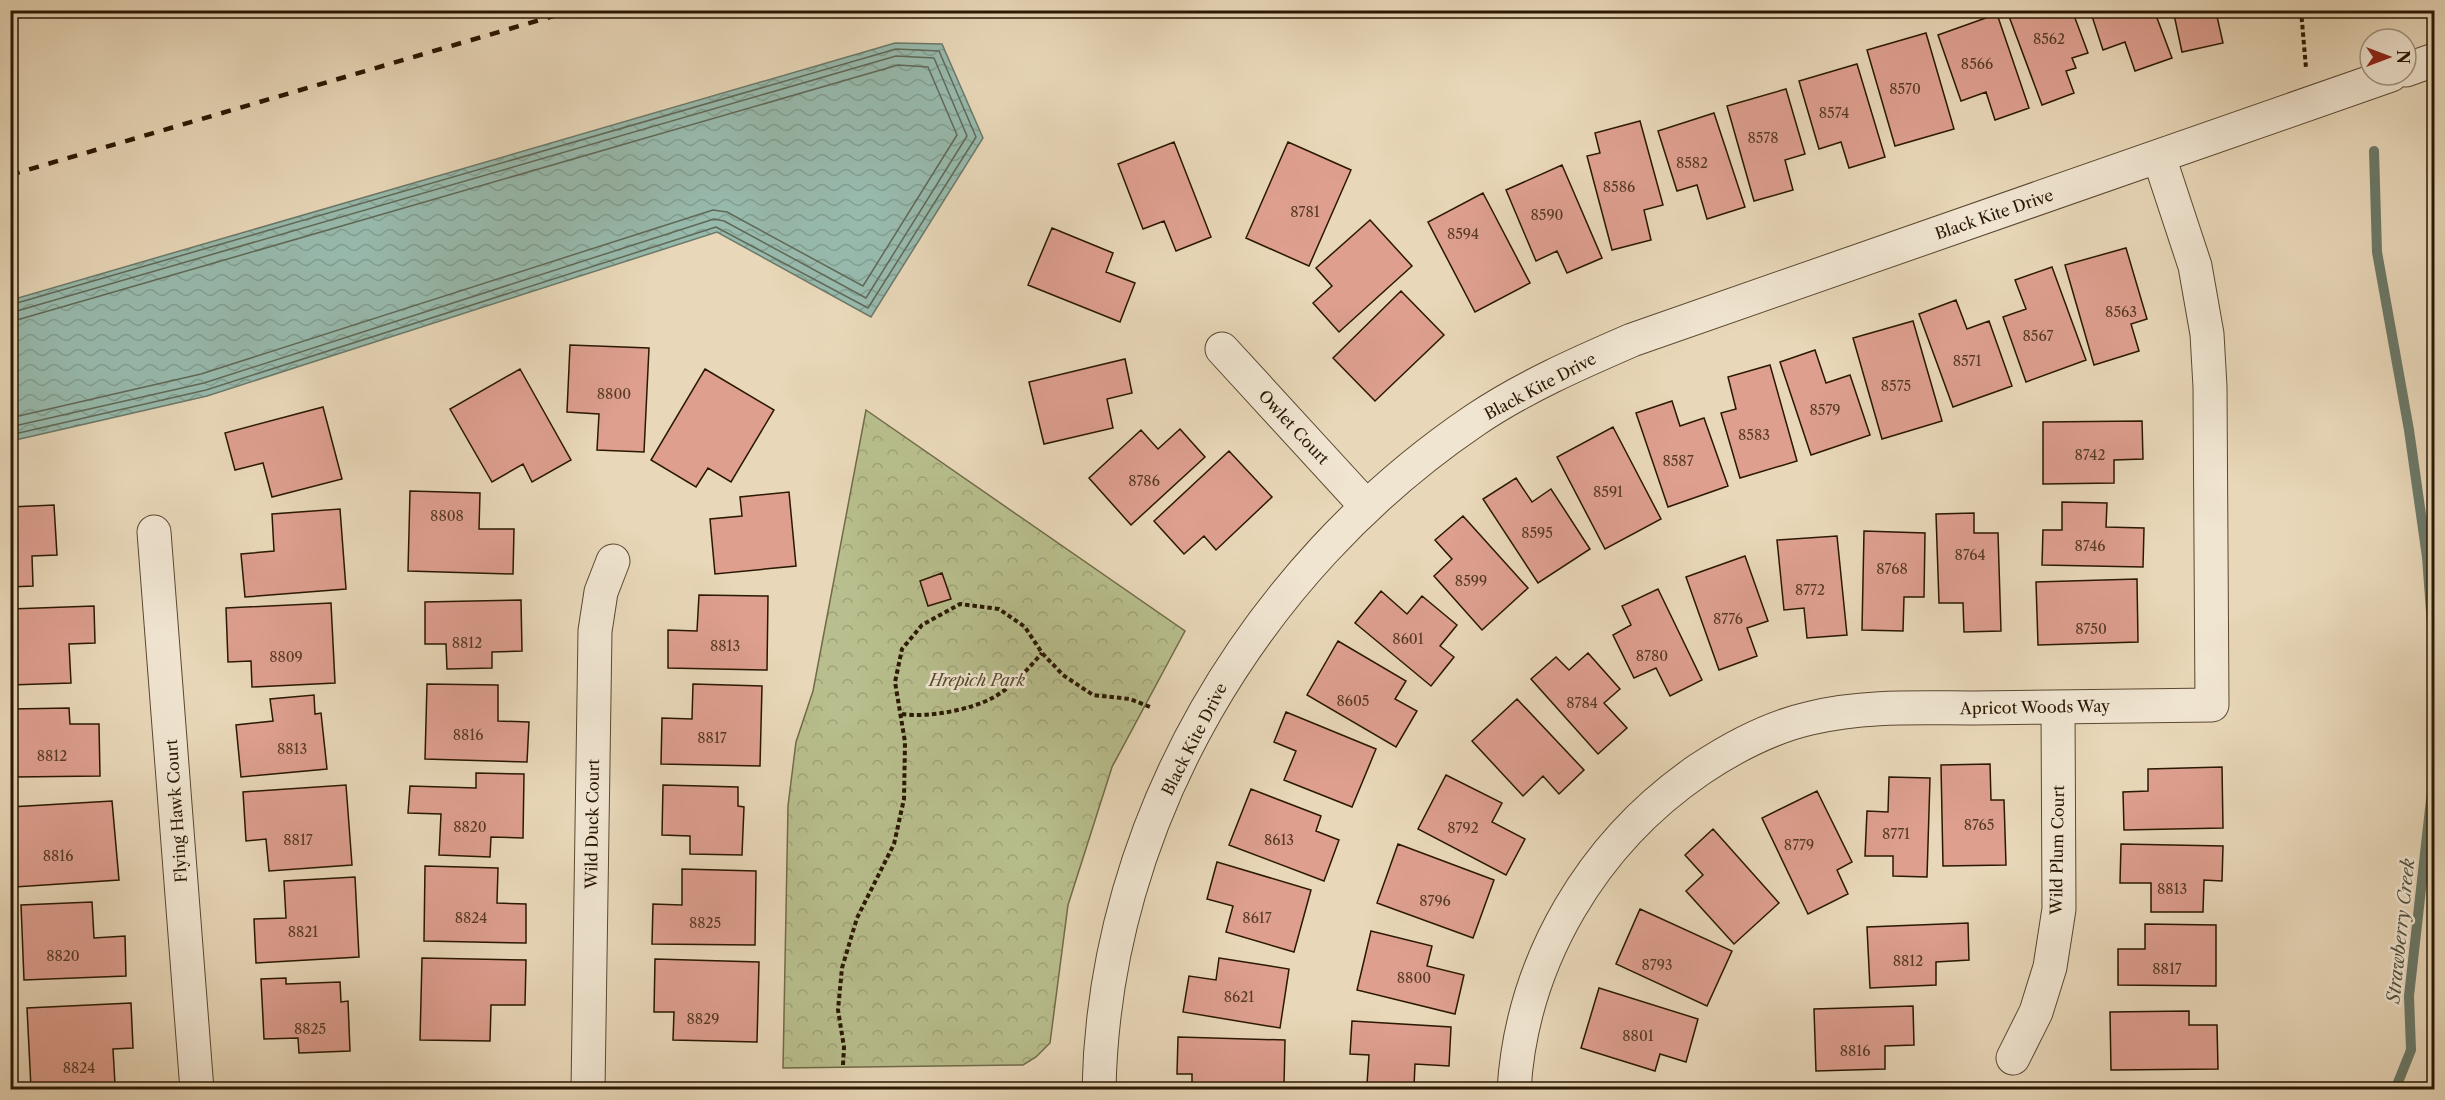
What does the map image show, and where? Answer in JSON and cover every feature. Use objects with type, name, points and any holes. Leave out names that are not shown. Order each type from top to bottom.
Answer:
[{"type":"street","points":[[2418,66],[2434,60]]},
{"type":"street","name":"Black Kite Drive","points":[[1099,1089],[1107,993],[1126,907],[1147,838],[1174,771],[1217,690],[1257,629],[1311,561],[1366,506],[1406,471],[1477,419],[1565,369],[1632,340],[2358,87]]},
{"type":"street","name":"Apricot Woods Way","points":[[1514,1089],[1516,1062],[1530,998],[1553,936],[1582,885],[1623,833],[1672,788],[1720,755],[1766,732],[1810,718],[1867,709],[2212,705],[2210,387],[2207,334],[2195,266],[2159,157]]},
{"type":"street","name":"Owlet Court","points":[[1222,349],[1366,506]]},
{"type":"street","name":"Flying Hawk Court","points":[[154,532],[197,1089]]},
{"type":"street","name":"Wild Duck Court","points":[[588,1089],[595,631],[601,592],[613,561]]},
{"type":"street","name":"Wild Plum Court","points":[[2013,1058],[2036,1012],[2050,967],[2059,909],[2058,707]]},
{"type":"path","points":[[2301,10],[2309,104]]},
{"type":"path","points":[[843,1065],[844,1047],[838,1010],[842,968],[856,918],[894,844],[904,799],[905,742],[895,682],[902,649],[922,624],[960,604],[999,609],[1025,627],[1042,653],[1063,675],[1094,695],[1130,699],[1150,707]]},
{"type":"path","points":[[902,714],[920,717],[993,698],[1024,674],[1042,653]]},
{"type":"green space","name":"Hrepich Park","points":[[866,410],[1185,631],[1112,767],[1068,905],[1050,1043],[1036,1057],[1023,1065],[783,1068],[788,806],[796,742],[813,691]]},
{"type":"water","points":[[895,43],[942,44],[983,138],[871,317],[717,232],[207,396],[11,441],[11,300]]},
{"type":"building","points":[[2072,10],[2088,53],[2072,58],[2076,68],[2066,71],[2074,93],[2042,105],[2007,11]]},
{"type":"building","points":[[2090,10],[2154,10],[2172,58],[2135,71],[2125,42],[2103,50]]},
{"type":"building","points":[[2173,10],[2223,10],[2216,12],[2223,43],[2182,52]]},
{"type":"building","points":[[1997,14],[2029,108],[1995,120],[1986,92],[1961,101],[1938,35]]},
{"type":"building","points":[[1926,33],[1954,129],[1895,146],[1867,50]]},
{"type":"building","points":[[1857,64],[1885,157],[1849,168],[1841,142],[1819,149],[1799,81]]},
{"type":"building","points":[[1786,89],[1805,154],[1785,160],[1793,190],[1754,201],[1727,106]]},
{"type":"building","points":[[1714,113],[1745,207],[1707,219],[1697,185],[1677,191],[1658,131]]},
{"type":"building","points":[[1640,121],[1663,205],[1644,210],[1651,240],[1612,250],[1587,156],[1600,153],[1595,133]]},
{"type":"building","points":[[1174,142],[1211,237],[1176,251],[1164,221],[1143,229],[1118,164]]},
{"type":"building","points":[[1288,142],[1351,170],[1309,266],[1246,238]]},
{"type":"building","points":[[1562,165],[1602,258],[1567,273],[1557,251],[1536,261],[1506,190]]},
{"type":"building","points":[[1483,193],[1530,283],[1475,312],[1428,222]]},
{"type":"building","points":[[1370,220],[1412,266],[1339,332],[1313,303],[1332,286],[1316,268]]},
{"type":"building","points":[[1052,228],[1113,253],[1106,272],[1135,283],[1120,322],[1028,285]]},
{"type":"building","points":[[2126,248],[2147,319],[2131,324],[2139,351],[2094,365],[2065,265]]},
{"type":"building","points":[[2052,267],[2086,360],[2026,382],[2003,317],[2026,309],[2015,280]]},
{"type":"building","points":[[1401,291],[1444,335],[1375,401],[1333,358]]},
{"type":"building","points":[[1956,300],[1967,329],[1989,321],[2012,386],[1953,407],[1919,314]]},
{"type":"building","points":[[1913,321],[1942,421],[1882,439],[1853,338]]},
{"type":"building","points":[[570,345],[649,348],[644,452],[597,450],[599,414],[567,412]]},
{"type":"building","points":[[1815,350],[1826,383],[1850,375],[1870,435],[1811,455],[1780,362]]},
{"type":"building","points":[[1125,359],[1132,393],[1107,399],[1113,428],[1044,444],[1029,382]]},
{"type":"building","points":[[1770,365],[1797,461],[1740,478],[1721,413],[1736,409],[1728,377]]},
{"type":"building","points":[[520,369],[571,460],[532,482],[523,464],[492,482],[450,409]]},
{"type":"building","points":[[705,369],[774,410],[731,482],[708,468],[696,487],[651,460]]},
{"type":"building","points":[[1672,401],[1680,426],[1704,418],[1728,486],[1668,507],[1636,413]]},
{"type":"building","points":[[323,407],[342,479],[272,497],[263,463],[235,470],[225,433]]},
{"type":"building","points":[[2142,421],[2143,459],[2114,460],[2114,483],[2043,484],[2043,422]]},
{"type":"building","points":[[1613,427],[1661,519],[1605,549],[1557,457]]},
{"type":"building","points":[[1180,429],[1205,457],[1131,525],[1089,478],[1141,430],[1158,449]]},
{"type":"building","points":[[1229,451],[1272,497],[1216,550],[1204,536],[1184,554],[1154,521]]},
{"type":"building","points":[[1516,478],[1532,502],[1551,489],[1590,549],[1538,583],[1483,499]]},
{"type":"building","points":[[410,491],[480,493],[479,529],[514,529],[513,574],[408,571]]},
{"type":"building","points":[[789,492],[796,566],[715,574],[710,519],[742,516],[740,497]]},
{"type":"building","points":[[2062,502],[2107,503],[2106,527],[2144,528],[2143,567],[2042,565],[2043,530],[2062,530]]},
{"type":"building","points":[[54,505],[57,555],[32,556],[33,586],[10,587],[10,507]]},
{"type":"building","points":[[340,509],[346,589],[245,597],[241,554],[274,551],[272,514]]},
{"type":"building","points":[[1974,513],[1974,533],[1998,533],[2001,631],[1964,632],[1963,603],[1939,603],[1936,514]]},
{"type":"building","points":[[1463,516],[1528,588],[1482,630],[1434,576],[1452,559],[1435,540]]},
{"type":"building","points":[[1864,531],[1925,533],[1924,597],[1904,597],[1903,631],[1862,630]]},
{"type":"building","points":[[1837,536],[1847,635],[1807,638],[1804,608],[1784,610],[1777,540]]},
{"type":"building","points":[[1745,556],[1768,621],[1747,628],[1757,656],[1719,670],[1686,577]]},
{"type":"building","points":[[942,573],[951,599],[928,606],[920,581]]},
{"type":"building","points":[[2137,579],[2138,642],[2038,645],[2036,582]]},
{"type":"building","points":[[1658,589],[1702,680],[1670,696],[1656,668],[1634,678],[1613,635],[1631,625],[1622,606]]},
{"type":"building","points":[[1381,591],[1407,614],[1422,596],[1457,625],[1440,646],[1454,657],[1431,686],[1355,623]]},
{"type":"building","points":[[699,595],[768,596],[767,670],[668,668],[668,630],[697,631]]},
{"type":"building","points":[[521,600],[522,651],[492,652],[492,668],[447,669],[446,644],[425,644],[425,602]]},
{"type":"building","points":[[331,603],[335,683],[252,687],[251,661],[228,662],[226,608]]},
{"type":"building","points":[[94,606],[95,643],[69,644],[71,683],[10,685],[10,609]]},
{"type":"building","points":[[1338,641],[1406,681],[1395,699],[1417,711],[1396,747],[1307,695]]},
{"type":"building","points":[[1588,653],[1620,689],[1604,703],[1627,728],[1598,754],[1531,679],[1556,657],[1569,670]]},
{"type":"building","points":[[427,684],[498,685],[498,721],[529,722],[527,762],[425,759]]},
{"type":"building","points":[[693,684],[762,686],[760,766],[661,764],[662,718],[692,719]]},
{"type":"building","points":[[314,695],[315,714],[321,713],[327,769],[241,777],[236,725],[273,721],[270,699]]},
{"type":"building","points":[[1517,699],[1584,770],[1559,794],[1543,776],[1523,796],[1472,741]]},
{"type":"building","points":[[69,708],[70,724],[99,724],[100,776],[14,777],[12,709]]},
{"type":"building","points":[[1286,712],[1376,749],[1352,807],[1284,780],[1296,751],[1274,742]]},
{"type":"building","points":[[1990,764],[1991,800],[2004,800],[2006,865],[1943,866],[1941,765]]},
{"type":"building","points":[[2222,767],[2223,828],[2124,830],[2123,792],[2148,791],[2148,769]]},
{"type":"building","points":[[476,773],[524,774],[523,838],[491,837],[490,857],[439,855],[441,814],[408,813],[410,786],[476,788]]},
{"type":"building","points":[[1446,775],[1502,803],[1492,822],[1525,839],[1506,875],[1418,829]]},
{"type":"building","points":[[1889,777],[1930,778],[1927,877],[1893,876],[1893,856],[1865,856],[1867,811],[1888,812]]},
{"type":"building","points":[[346,785],[352,865],[269,871],[266,839],[246,841],[243,792]]},
{"type":"building","points":[[663,785],[738,787],[738,806],[744,807],[742,855],[690,854],[690,836],[662,835]]},
{"type":"building","points":[[1251,789],[1321,816],[1316,831],[1339,840],[1324,881],[1229,845]]},
{"type":"building","points":[[1817,791],[1852,862],[1837,870],[1848,894],[1808,914],[1762,818]]},
{"type":"building","points":[[112,801],[119,880],[15,887],[10,807]]},
{"type":"building","points":[[1713,829],[1779,903],[1734,944],[1686,891],[1703,875],[1685,855]]},
{"type":"building","points":[[1398,844],[1494,880],[1473,938],[1377,903]]},
{"type":"building","points":[[2121,844],[2223,846],[2222,881],[2204,880],[2203,912],[2151,912],[2151,883],[2120,883]]},
{"type":"building","points":[[1217,862],[1311,890],[1294,952],[1226,932],[1233,906],[1207,899]]},
{"type":"building","points":[[425,866],[498,868],[497,903],[526,904],[526,943],[424,941]]},
{"type":"building","points":[[682,869],[756,871],[755,945],[652,944],[653,904],[682,905]]},
{"type":"building","points":[[355,877],[359,957],[256,963],[254,919],[286,918],[284,881]]},
{"type":"building","points":[[92,902],[94,938],[125,936],[126,976],[24,980],[21,905]]},
{"type":"building","points":[[1640,909],[1732,951],[1707,1006],[1616,964]]},
{"type":"building","points":[[1968,923],[1969,960],[1936,962],[1936,985],[1870,988],[1867,927]]},
{"type":"building","points":[[2145,924],[2216,925],[2216,986],[2118,985],[2118,949],[2145,949]]},
{"type":"building","points":[[1371,931],[1432,946],[1427,966],[1464,975],[1455,1014],[1357,990]]},
{"type":"building","points":[[422,958],[526,960],[525,1005],[491,1005],[490,1041],[420,1040]]},
{"type":"building","points":[[1219,958],[1289,969],[1280,1028],[1183,1012],[1189,976],[1216,980]]},
{"type":"building","points":[[655,959],[759,962],[757,1042],[673,1040],[674,1012],[654,1012]]},
{"type":"building","points":[[286,978],[286,984],[340,982],[341,1002],[348,1001],[350,1051],[299,1053],[298,1038],[264,1039],[261,979]]},
{"type":"building","points":[[1599,988],[1698,1019],[1686,1062],[1660,1054],[1655,1071],[1581,1048]]},
{"type":"building","points":[[131,1003],[133,1048],[113,1049],[115,1084],[31,1088],[27,1008]]},
{"type":"building","points":[[1913,1006],[1914,1045],[1885,1046],[1885,1069],[1816,1071],[1814,1009]]},
{"type":"building","points":[[2189,1011],[2189,1025],[2217,1025],[2218,1069],[2111,1070],[2110,1012]]},
{"type":"building","points":[[1352,1021],[1451,1027],[1449,1066],[1415,1064],[1414,1086],[1367,1084],[1369,1055],[1350,1054]]},
{"type":"building","points":[[1178,1037],[1285,1040],[1284,1085],[1256,1084],[1256,1090],[1192,1090],[1192,1074],[1177,1074]]},
{"type":"building","points":[[1834,1083],[1904,1084],[1904,1090],[1834,1090]]},
{"type":"waterway","name":"Strawberry Creek","points":[[2374,151],[2377,252],[2409,430],[2427,557],[2434,653]]},
{"type":"waterway","name":"Strawberry Creek","points":[[2395,1090],[2411,1050],[2409,996],[2434,773]]},
{"type":"railway","points":[[10,175],[574,10]]}]
